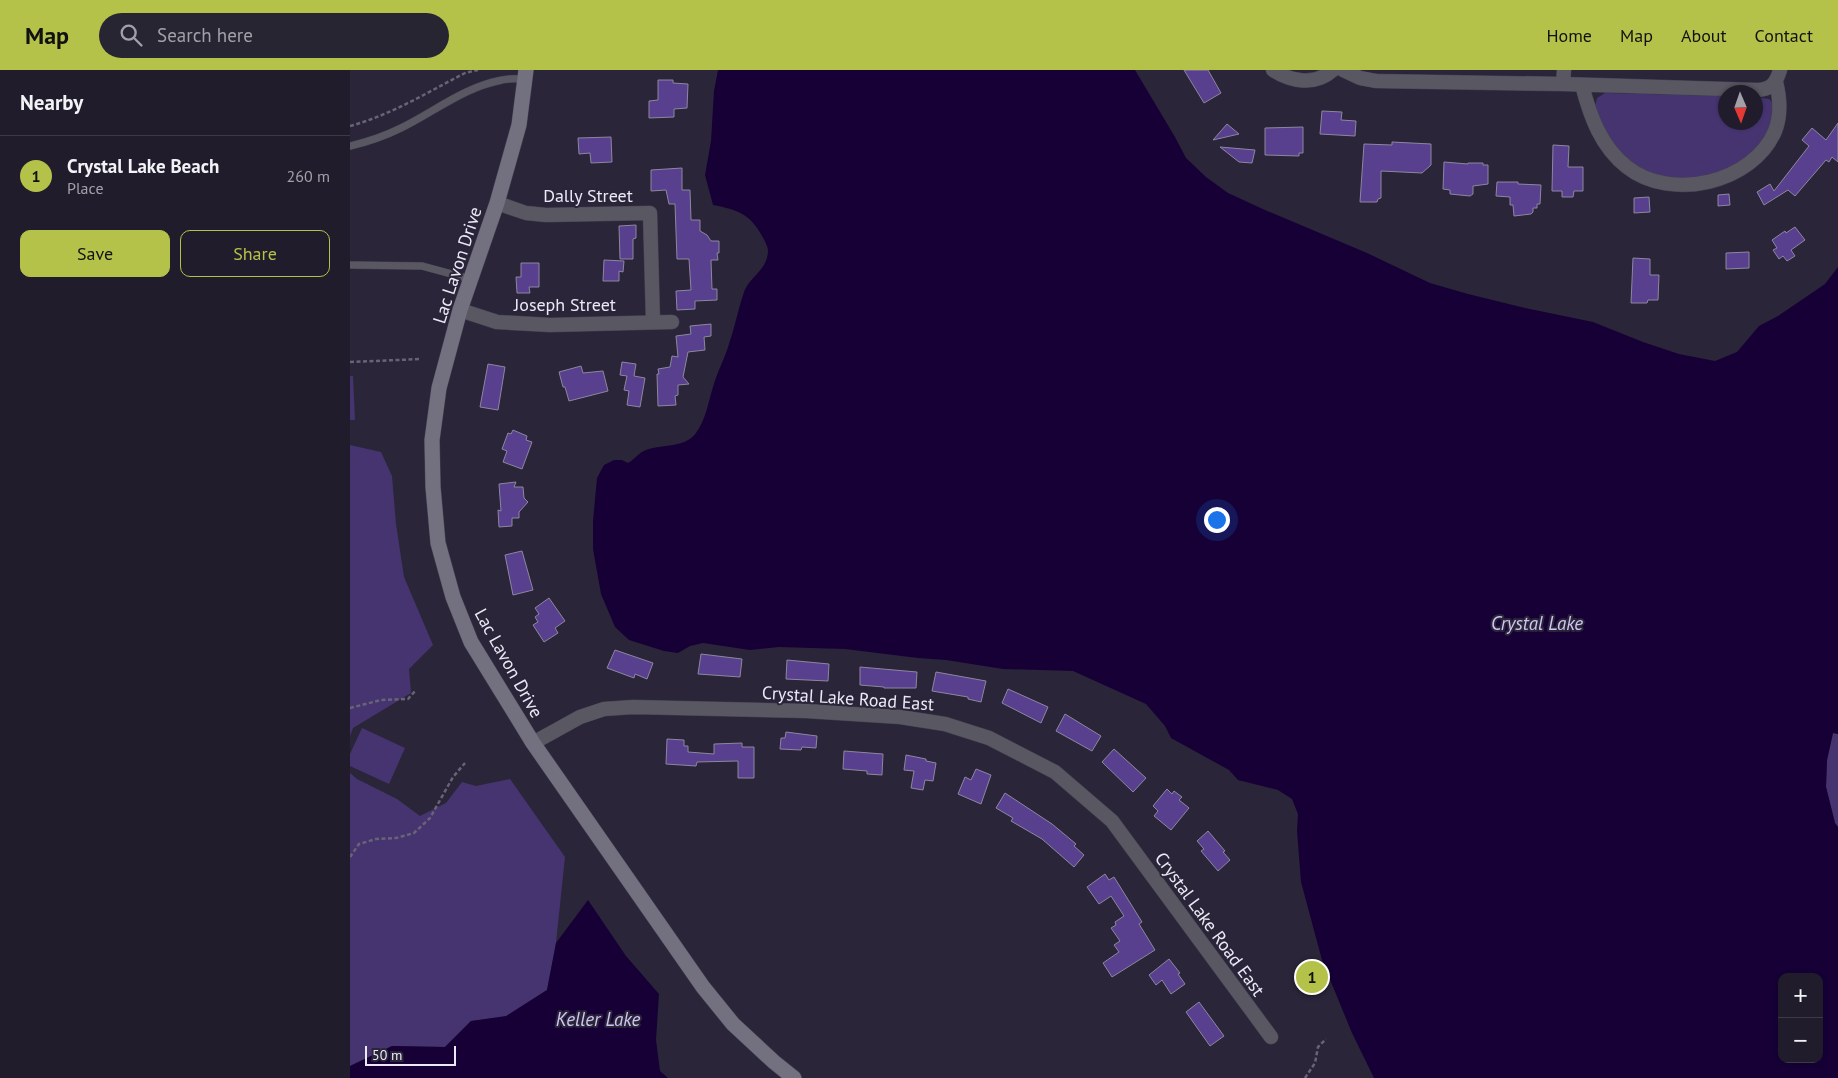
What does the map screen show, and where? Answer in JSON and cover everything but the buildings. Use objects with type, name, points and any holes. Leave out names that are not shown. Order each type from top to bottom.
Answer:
[{"type":"street","points":[[1273,70],[1285,78],[1306,81],[1325,77],[1333,70]]},
{"type":"street","points":[[1343,70],[1360,78],[1376,81],[1563,77],[1582,85],[1758,90],[1772,87],[1778,76]]},
{"type":"street","name":"Lac Lavon Drive","points":[[526,74],[519,125],[497,202],[460,310],[439,388],[432,440],[433,487],[438,543],[452,597],[471,642],[533,743],[703,987],[733,1024],[794,1078]]},
{"type":"street","points":[[1582,85],[1591,116],[1602,138],[1614,155],[1628,168],[1645,178],[1659,183],[1678,186],[1698,184],[1720,178],[1745,166],[1759,154],[1772,136],[1778,121],[1778,76]]},
{"type":"street","name":"Dally Street","points":[[497,202],[526,212],[546,215],[650,213],[653,322]]},
{"type":"street","name":"Joseph Street","points":[[460,310],[497,322],[542,325],[672,322]]},
{"type":"street","name":"Crystal Lake Road East","points":[[533,743],[580,717],[604,709],[633,707],[806,711],[900,717],[945,724],[989,738],[1055,772],[1112,821],[1271,1038]]},
{"type":"lane","points":[[350,146],[367,142],[401,128],[452,98],[487,84],[526,74]]},
{"type":"lane","points":[[350,265],[422,266],[470,279]]},
{"type":"path","points":[[350,126],[384,115],[465,73],[478,70]]},
{"type":"path","points":[[350,362],[421,359]]},
{"type":"path","points":[[350,708],[381,700],[408,699],[416,690]]},
{"type":"path","points":[[350,857],[358,844],[376,839],[396,838],[414,832],[430,818],[452,777],[465,763]]},
{"type":"path","points":[[1305,1078],[1315,1064],[1318,1047],[1326,1039]]},
{"type":"shaded area","points":[[1605,93],[1718,96],[1718,130],[1763,130],[1763,98],[1769,99],[1775,105],[1771,124],[1756,151],[1727,169],[1689,180],[1653,176],[1632,164],[1620,153],[1607,136],[1595,107],[1597,98]]},
{"type":"shaded area","points":[[350,376],[353,376],[355,420],[350,420]]},
{"type":"shaded area","points":[[350,445],[381,452],[392,476],[396,524],[404,577],[433,645],[409,669],[411,693],[353,728],[350,736]]},
{"type":"shaded area","points":[[362,728],[405,748],[389,784],[350,766],[350,754]]},
{"type":"shaded area","points":[[1833,733],[1838,734],[1838,827],[1835,823],[1826,787],[1827,760]]},
{"type":"shaded area","points":[[350,773],[357,779],[397,799],[420,816],[446,803],[462,782],[476,786],[510,779],[565,857],[556,943],[547,990],[506,1017],[471,1021],[445,1047],[392,1046],[350,1066]]},
{"type":"water","name":"Crystal Lake","points":[[718,70],[1135,70],[1186,158],[1206,177],[1228,193],[1367,253],[1430,283],[1521,307],[1593,322],[1679,354],[1715,361],[1737,352],[1759,326],[1778,316],[1825,284],[1838,267],[1838,734],[1833,733],[1827,760],[1826,787],[1835,823],[1838,827],[1838,1078],[1374,1078],[1352,1033],[1322,960],[1301,882],[1297,831],[1298,814],[1292,799],[1278,790],[1238,780],[1229,770],[1171,738],[1165,726],[1146,704],[1073,671],[1003,669],[946,660],[845,649],[779,647],[750,650],[703,643],[690,646],[678,653],[664,651],[629,640],[615,627],[601,594],[593,549],[593,521],[597,478],[604,465],[614,460],[622,460],[628,463],[646,450],[686,441],[696,433],[704,417],[731,338],[744,292],[762,268],[767,257],[768,250],[765,242],[751,220],[736,211],[713,205],[705,175],[711,141],[714,91]]},
{"type":"water","name":"Keller Lake","points":[[588,900],[626,956],[659,994],[656,1040],[660,1071],[668,1078],[350,1078],[350,1066],[392,1046],[445,1047],[471,1021],[506,1016],[547,990],[556,943]]},
{"type":"place","name":"Crystal Lake Beach","points":[[1312,977]]}]
